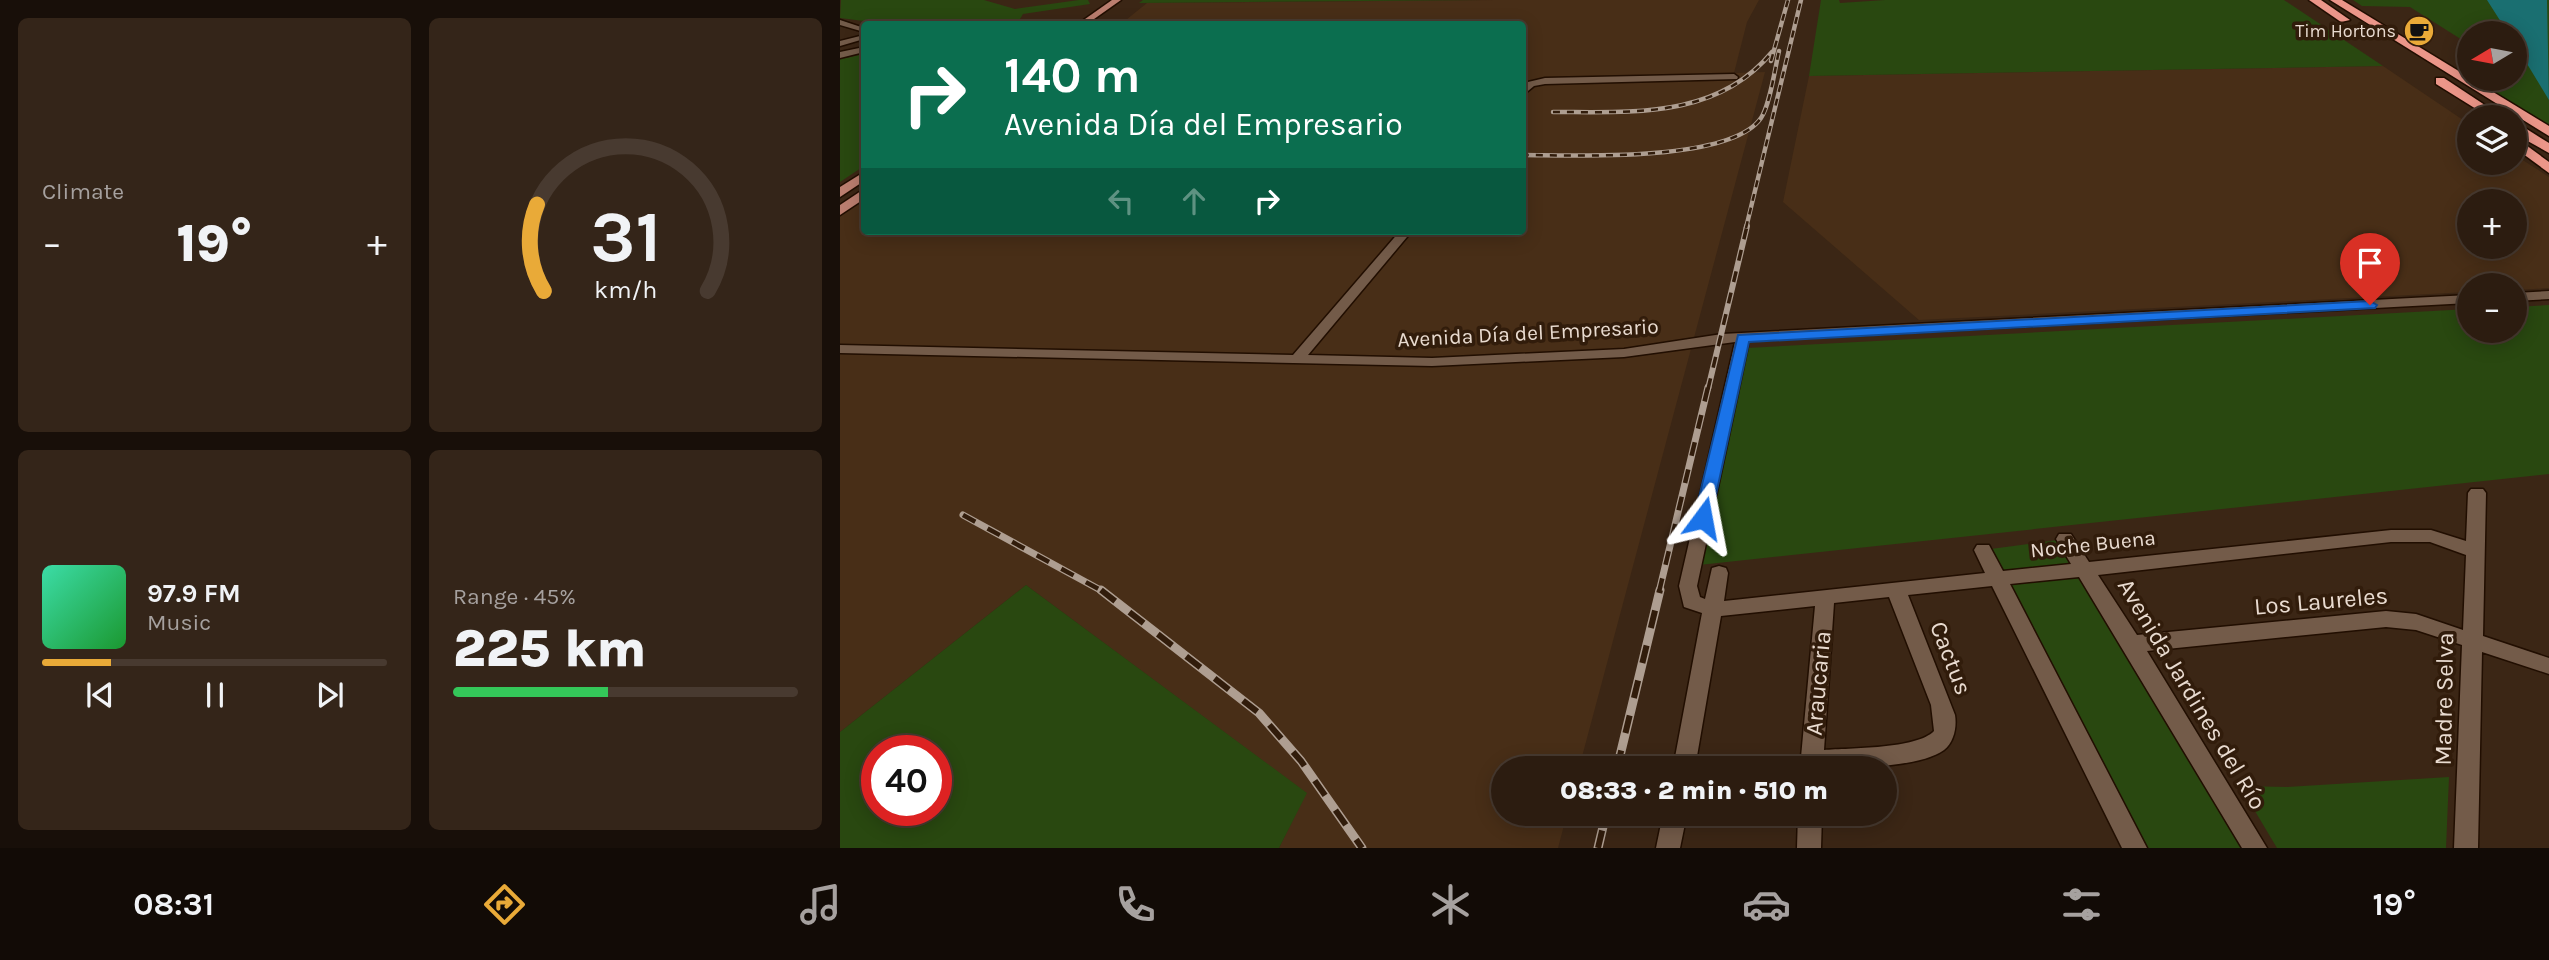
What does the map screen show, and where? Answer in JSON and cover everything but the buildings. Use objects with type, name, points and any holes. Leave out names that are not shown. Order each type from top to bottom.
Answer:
[{"type":"highway","points":[[2314,0],[2477,105]]},
{"type":"highway","points":[[2335,0],[2549,129]]},
{"type":"highway","points":[[2469,100],[2474,105]]},
{"type":"highway","points":[[2527,135],[2549,149]]},
{"type":"highway","points":[[2527,151],[2549,169]]},
{"type":"main road","points":[[1086,21],[1117,0]]},
{"type":"main road","points":[[1102,21],[1132,0]]},
{"type":"main road","points":[[840,193],[861,178]]},
{"type":"main road","points":[[840,211],[861,195]]},
{"type":"street","points":[[840,22],[860,28]]},
{"type":"street","points":[[840,31],[860,28]]},
{"type":"street","points":[[840,44],[861,38]]},
{"type":"street","points":[[840,55],[861,51]]},
{"type":"street","points":[[1526,89],[1531,84],[1545,80],[1734,77]]},
{"type":"street","points":[[1298,358],[1403,235]]},
{"type":"street","points":[[2527,296],[2549,295]]},
{"type":"street","name":"Avenida Día del Empresario","points":[[840,349],[1479,360],[1623,353],[1743,338],[2457,300]]},
{"type":"street","points":[[1714,608],[1691,602],[1688,586],[1743,338]]},
{"type":"street","name":"Madre Selva","points":[[2466,848],[2477,493]]},
{"type":"street","name":"Noche Buena","points":[[1714,608],[2414,534],[2448,541],[2474,551]]},
{"type":"street","name":"Avenida Jardines del Río","points":[[2065,539],[2255,848]]},
{"type":"street","points":[[1983,550],[2135,848]]},
{"type":"street","points":[[1686,756],[1719,573]]},
{"type":"street","name":"Cactus","points":[[1869,756],[1934,744],[1944,735],[1946,718],[1942,705],[1896,590]]},
{"type":"street","name":"Araucaria","points":[[1812,756],[1825,598]]},
{"type":"street","name":"Los Laureles","points":[[2132,644],[2386,619],[2416,622],[2549,666]]},
{"type":"street","points":[[1668,848],[1673,826]]},
{"type":"street","points":[[1809,848],[1810,826]]},
{"type":"shaded area","points":[[1759,0],[1747,22],[1734,73],[1765,72],[1582,756],[1491,756],[1491,826],[1564,826],[1558,848],[1279,848],[1306,793],[1026,585],[840,732],[840,214],[861,200],[861,235],[1526,235],[1526,21],[1125,21],[1147,3]]},
{"type":"shaded area","points":[[2383,66],[2457,116],[2457,175],[2527,175],[2527,163],[2549,177],[2549,288],[2527,289],[2527,273],[2457,273],[2457,293],[1919,320],[1783,202],[1809,76]]},
{"type":"green space","points":[[841,0],[984,0],[1015,9],[1079,0],[1088,0],[1090,4],[1023,14],[1019,21],[864,21],[840,18]]},
{"type":"green space","points":[[1143,0],[1481,0],[1139,3]]},
{"type":"green space","points":[[1821,0],[1839,0],[1840,3],[1885,0],[2284,0],[2383,66],[1809,76]]},
{"type":"green space","points":[[2353,0],[2549,0],[2549,125],[2527,112],[2527,105],[2516,105],[2493,91],[2527,91],[2527,21],[2457,21],[2457,37],[2410,7],[2362,6]]},
{"type":"green space","points":[[849,52],[846,58],[861,55],[861,168],[840,182],[840,53]]},
{"type":"green space","points":[[2549,305],[2549,474],[1699,565],[1747,348],[2457,310],[2457,343],[2527,343],[2527,306]]},
{"type":"green space","points":[[2065,539],[2255,848],[2135,848],[1983,550]]},
{"type":"green space","points":[[1026,585],[1307,793],[1279,848],[840,848],[840,732]]},
{"type":"green space","points":[[2449,777],[2446,848],[2277,848],[2240,786],[2287,787]]},
{"type":"water","points":[[2487,0],[2547,0],[2549,100],[2527,64],[2527,21],[2500,21]]},
{"type":"railway","points":[[1771,61],[1788,0]]},
{"type":"railway","points":[[1746,228],[1801,0]]},
{"type":"railway","points":[[1526,155],[1649,153],[1718,143],[1744,133],[1764,112],[1779,51]]},
{"type":"railway","points":[[1553,112],[1643,111],[1699,100],[1726,90],[1750,74],[1772,52]]},
{"type":"railway","points":[[1708,389],[1747,226]]},
{"type":"railway","points":[[1659,592],[1708,387]]},
{"type":"railway","points":[[963,515],[1103,591]]},
{"type":"railway","points":[[1620,756],[1660,590]]},
{"type":"railway","points":[[1103,591],[1259,713],[1301,761],[1362,848]]},
{"type":"railway","points":[[1598,848],[1603,826]]},
{"type":"place","name":"Tim Hortons","points":[[2419,31]]},
{"type":"route","points":[[1703,518],[1743,338],[2370,305]]}]
